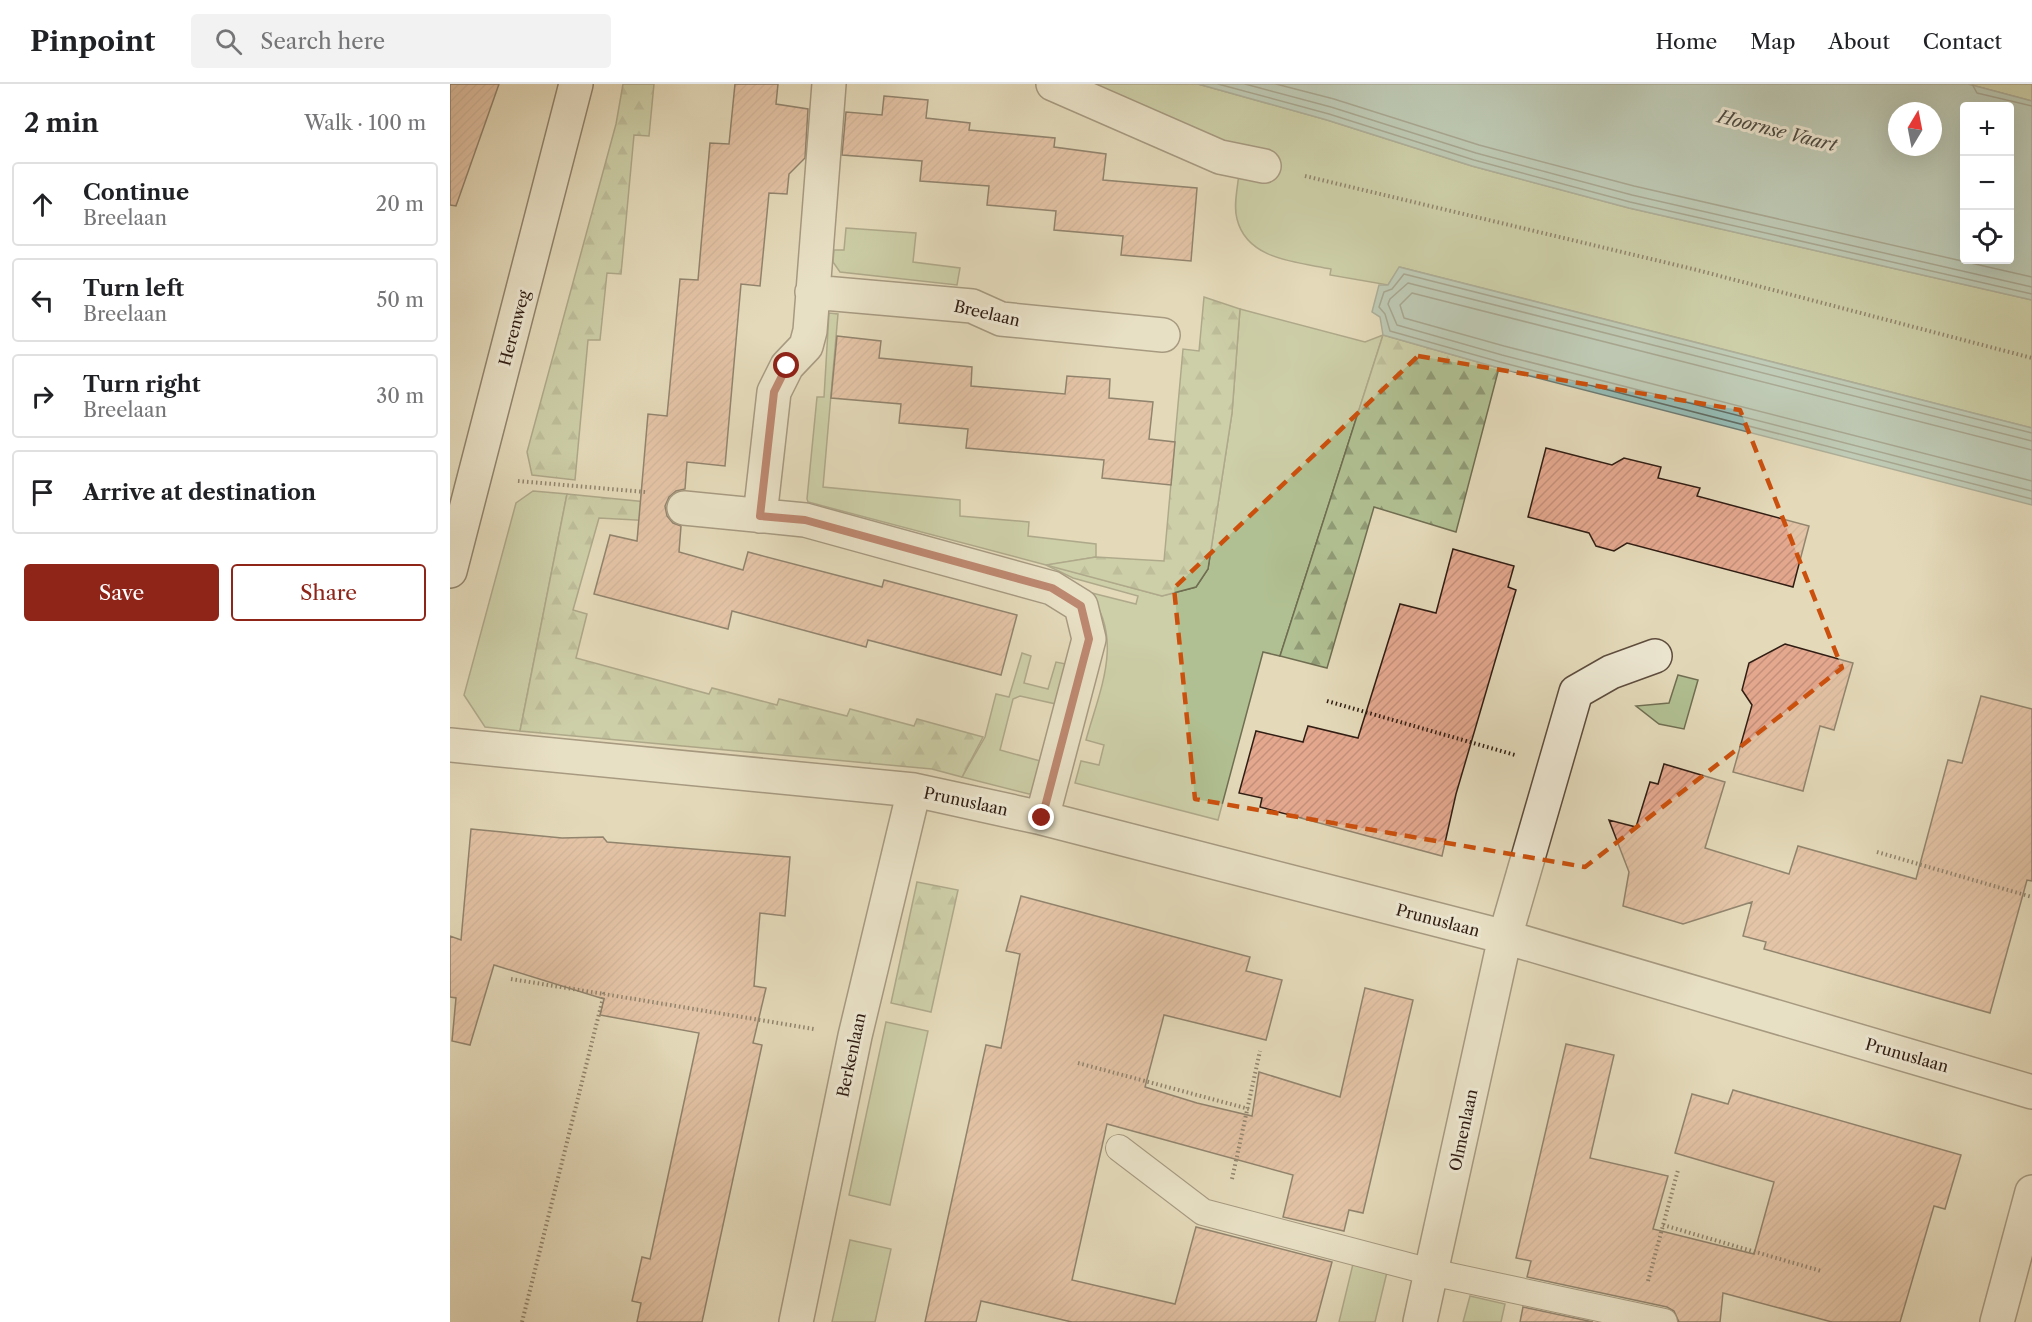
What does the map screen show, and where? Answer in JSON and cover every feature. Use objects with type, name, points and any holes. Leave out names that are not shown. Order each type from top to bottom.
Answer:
[{"type":"street","name":"Herenweg","points":[[450,571],[455,533],[474,478],[576,84]]},
{"type":"street","points":[[760,516],[774,392],[787,366],[806,346],[810,331],[829,84]]},
{"type":"street","points":[[1053,84],[1220,157],[1264,166]]},
{"type":"street","name":"Breelaan","points":[[812,292],[972,306],[1000,319],[1163,335]]},
{"type":"street","points":[[684,508],[805,520],[1052,588],[1081,606],[1089,639],[1042,818]]},
{"type":"street","points":[[1505,938],[1576,692],[1611,672],[1655,656]]},
{"type":"street","name":"Prunuslaan","points":[[450,745],[914,790],[1042,818],[1505,938],[2032,1092]]},
{"type":"street","name":"Berkenlaan","points":[[796,1322],[855,1036],[914,790]]},
{"type":"street","name":"Olmenlaan","points":[[1420,1322],[1505,938]]},
{"type":"street","points":[[1996,1322],[2032,1192]]},
{"type":"lane","points":[[1119,1148],[1203,1212],[1431,1272],[1664,1322]]},
{"type":"path","points":[[1264,166],[1697,270],[2032,358]]},
{"type":"path","points":[[474,478],[656,493],[684,508]]},
{"type":"path","points":[[1327,701],[1553,766]]},
{"type":"path","points":[[1876,852],[2032,897]]},
{"type":"path","points":[[512,979],[855,1036]]},
{"type":"path","points":[[522,1322],[604,994]]},
{"type":"path","points":[[1223,1217],[1249,1109],[1260,1051]]},
{"type":"path","points":[[1078,1063],[1249,1109]]},
{"type":"path","points":[[1638,1316],[1678,1170]]},
{"type":"path","points":[[1663,1225],[1821,1271]]},
{"type":"highlighted area","points":[[1418,356],[1740,410],[1842,668],[1585,867],[1195,799],[1174,588]]},
{"type":"green space","points":[[623,84],[654,84],[649,136],[634,135],[621,274],[607,273],[600,340],[588,340],[575,480],[532,475],[527,452],[616,124]]},
{"type":"green space","points":[[1082,84],[1198,84],[1327,120],[1472,166],[1629,208],[2032,300],[2032,428],[1400,267],[1388,285],[1330,275],[1331,269],[1275,257],[1251,243],[1243,233],[1235,208],[1239,172],[1204,139]]},
{"type":"green space","points":[[1968,84],[2032,84],[2032,101]]},
{"type":"green space","points":[[846,228],[916,233],[913,262],[960,268],[957,285],[840,272],[833,262],[834,250],[844,250]]},
{"type":"green space","points":[[1204,297],[1240,309],[1232,413],[1208,569],[1196,587],[1162,596],[1046,565],[1096,557],[1164,561],[1183,349],[1199,351]]},
{"type":"green space","points":[[1240,309],[1365,342],[1383,335],[1280,656],[1263,652],[1218,820],[1075,783],[1081,761],[1099,765],[1104,745],[1086,740],[1103,683],[1107,646],[1105,627],[1099,609],[1088,592],[1136,604],[1138,596],[1073,578],[1046,565],[808,502],[807,499],[817,397],[824,397],[829,313],[838,314],[823,487],[960,500],[960,516],[1029,522],[1028,536],[1096,544],[1096,557],[1048,565],[1162,596],[1196,587],[1208,569],[1232,413]]},
{"type":"green space","points":[[1383,335],[1499,368],[1456,532],[1374,507],[1327,668],[1280,656]]},
{"type":"green space","points":[[533,491],[567,494],[520,731],[485,727],[464,695],[516,503]]},
{"type":"green space","points":[[567,494],[657,503],[654,521],[599,518],[573,610],[587,614],[576,658],[709,694],[712,688],[777,705],[779,699],[847,716],[850,709],[914,726],[917,719],[983,737],[962,777],[932,769],[520,731]]},
{"type":"green space","points":[[1022,653],[1031,656],[1024,683],[1048,689],[1056,662],[1066,664],[1056,704],[1020,696],[1013,699],[1000,750],[1044,762],[1033,793],[1029,794],[962,777],[985,737],[996,694],[1009,697]]},
{"type":"green space","points":[[1678,675],[1698,680],[1684,729],[1659,724],[1636,706],[1669,703]]},
{"type":"green space","points":[[917,882],[958,890],[931,1012],[891,1003]]},
{"type":"green space","points":[[886,1022],[928,1031],[890,1205],[849,1195]]},
{"type":"green space","points":[[850,1240],[891,1249],[875,1322],[832,1322]]},
{"type":"green space","points":[[1353,1264],[1387,1272],[1375,1322],[1339,1322]]},
{"type":"green space","points":[[1470,1296],[1505,1304],[1501,1322],[1463,1322]]},
{"type":"water","name":"Hoornse Vaart","points":[[1198,84],[1968,84],[2032,101],[2032,300],[1629,208],[1472,166],[1327,120]]},
{"type":"water","points":[[1399,267],[2032,428],[2032,505],[1499,368],[1383,335],[1380,317],[1372,312],[1379,285],[1388,285]]},
{"type":"building","points":[[450,84],[499,84],[456,206],[450,205]]},
{"type":"building","points":[[735,84],[778,84],[776,104],[808,109],[805,158],[789,174],[787,194],[769,193],[760,286],[741,284],[725,466],[687,462],[685,489],[676,491],[669,497],[665,506],[667,516],[673,523],[681,526],[679,552],[743,570],[748,552],[882,587],[884,580],[1017,615],[1001,675],[868,640],[866,647],[732,611],[728,629],[594,594],[610,535],[637,541],[648,414],[667,416],[680,279],[698,280],[710,143],[729,144]]},
{"type":"building","points":[[884,96],[928,100],[926,118],[970,123],[969,130],[1055,138],[1054,147],[1106,154],[1103,180],[1197,188],[1191,261],[1121,255],[1123,236],[1054,230],[1056,211],[987,205],[989,186],[920,181],[922,161],[842,155],[846,112],[882,115]]},
{"type":"building","points":[[837,336],[881,341],[879,358],[972,367],[971,386],[1065,394],[1067,376],[1110,379],[1109,398],[1153,402],[1149,439],[1175,442],[1171,485],[1102,478],[1104,460],[966,448],[968,429],[899,423],[901,404],[831,398]]},
{"type":"building","points":[[1546,448],[1612,465],[1624,458],[1661,467],[1658,478],[1700,488],[1697,496],[1809,526],[1793,587],[1627,543],[1614,551],[1596,546],[1589,533],[1528,517]]},
{"type":"building","points":[[1453,549],[1514,566],[1508,587],[1516,590],[1456,794],[1442,856],[1260,807],[1262,798],[1239,793],[1256,731],[1303,742],[1308,726],[1358,738],[1400,604],[1436,613]]},
{"type":"building","points":[[1785,644],[1853,663],[1834,730],[1820,726],[1803,791],[1733,772],[1752,705],[1742,690],[1749,663]]},
{"type":"building","points":[[1981,696],[2032,709],[2032,881],[2027,880],[1990,1013],[1764,949],[1766,942],[1743,936],[1752,902],[1683,924],[1623,906],[1629,872],[1609,820],[1636,827],[1650,782],[1658,784],[1664,764],[1725,782],[1705,848],[1789,874],[1798,846],[1916,879],[1948,760],[1962,763]]},
{"type":"building","points":[[471,829],[562,838],[603,837],[607,842],[790,857],[785,916],[760,913],[754,986],[766,988],[753,1043],[762,1045],[702,1322],[637,1322],[641,1303],[632,1301],[642,1257],[650,1259],[699,1033],[600,1015],[604,999],[494,965],[470,1045],[452,1041],[456,998],[450,997],[450,936],[461,940]]},
{"type":"building","points":[[1021,896],[1250,957],[1246,971],[1282,980],[1266,1040],[1164,1015],[1145,1087],[1197,1103],[1252,1116],[1259,1072],[1340,1097],[1365,988],[1413,1000],[1363,1213],[1349,1210],[1344,1231],[1283,1217],[1293,1175],[1107,1124],[1072,1280],[1175,1304],[1196,1227],[1332,1262],[1316,1322],[1072,1322],[981,1301],[976,1322],[925,1322],[986,1045],[1001,1048],[1020,954],[1006,951]]},
{"type":"building","points":[[1566,1044],[1614,1055],[1590,1158],[1668,1176],[1653,1229],[1754,1254],[1774,1182],[1675,1153],[1692,1094],[1728,1104],[1733,1090],[1961,1155],[1945,1209],[1934,1206],[1900,1322],[1832,1322],[1723,1293],[1720,1322],[1679,1322],[1674,1311],[1667,1307],[1527,1277],[1531,1261],[1516,1258]]},
{"type":"building","points":[[1523,1307],[1593,1322],[1520,1322]]},
{"type":"route","points":[[787,366],[774,392],[760,516],[805,520],[1052,588],[1081,606],[1089,639],[1042,818]]}]
